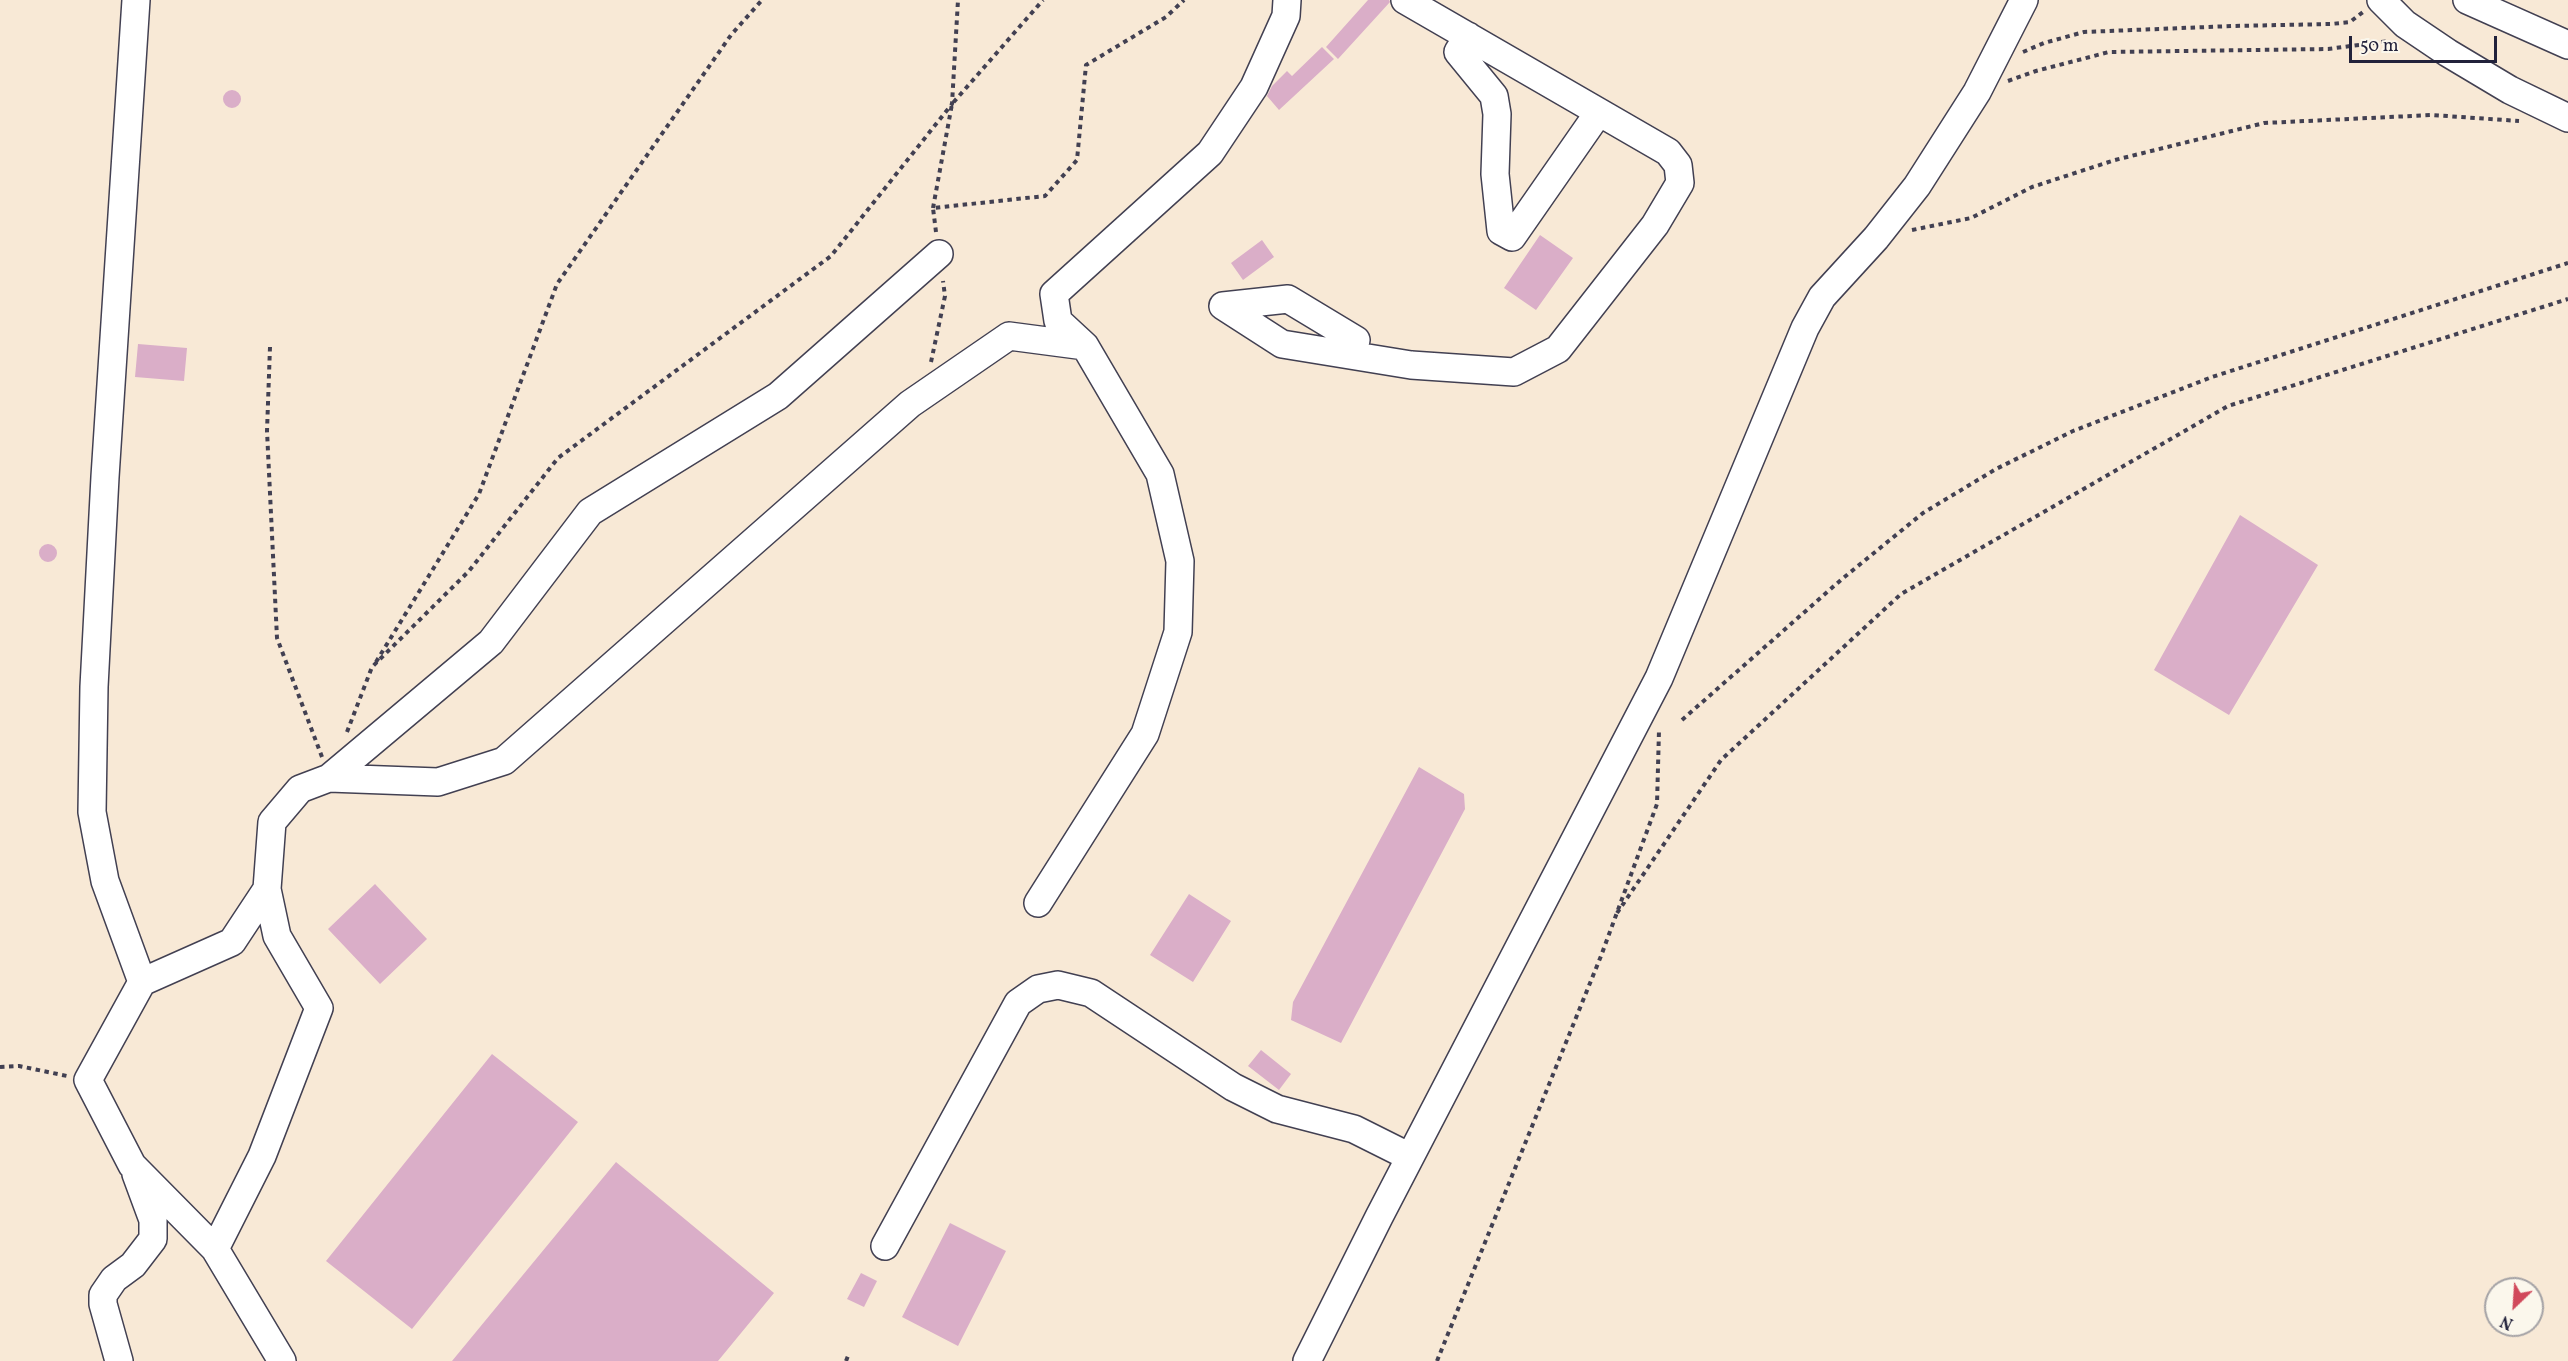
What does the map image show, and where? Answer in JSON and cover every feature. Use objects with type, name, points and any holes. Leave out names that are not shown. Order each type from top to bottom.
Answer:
[{"type":"street","points":[[136,0],[105,477],[94,687],[92,812],[105,881],[142,982]]},
{"type":"street","points":[[1038,903],[1145,734],[1178,632],[1180,561],[1160,474],[1085,346],[1058,321],[1054,294],[1210,153],[1254,87],[1286,16],[1287,0]]},
{"type":"street","points":[[1356,340],[1288,299],[1223,306],[1282,344],[1411,366],[1514,372],[1558,349],[1655,225],[1680,183],[1678,165],[1668,152],[1405,0]]},
{"type":"street","points":[[1307,1361],[1410,1156],[1659,678],[1806,328],[1822,297],[1876,237],[1917,186],[1977,92],[2024,0]]},
{"type":"street","points":[[2467,0],[2568,45]]},
{"type":"street","points":[[2373,3],[2510,90],[2568,118]]},
{"type":"street","points":[[1468,36],[1458,52],[1494,96],[1497,114],[1496,174],[1501,231],[1512,237],[1599,112]]},
{"type":"street","points":[[215,1249],[262,1156],[319,1008],[277,936],[267,889],[272,822],[300,789],[329,778],[491,642],[590,512],[778,396],[939,254]]},
{"type":"street","points":[[329,778],[438,782],[504,761],[923,395],[1009,336],[1085,346]]},
{"type":"street","points":[[119,1361],[103,1304],[104,1295],[114,1279],[134,1265],[153,1239],[153,1220],[132,1165],[88,1080],[142,982],[232,942],[267,889]]},
{"type":"street","points":[[885,1246],[1018,1003],[1038,989],[1058,985],[1091,993],[1233,1088],[1277,1109],[1354,1129],[1410,1156]]},
{"type":"street","points":[[132,1165],[215,1249],[282,1361]]},
{"type":"path","points":[[346,734],[372,667],[479,494],[557,284],[731,35],[762,0]]},
{"type":"path","points":[[923,395],[945,296],[933,208],[952,104],[958,0]]},
{"type":"path","points":[[372,667],[469,571],[558,458],[831,256],[952,104],[1042,0]]},
{"type":"path","points":[[933,208],[1045,196],[1077,160],[1086,65],[1166,17],[1184,0]]},
{"type":"path","points":[[1991,65],[2044,43],[2084,32],[2331,24],[2350,22],[2373,3]]},
{"type":"path","points":[[1977,92],[2036,71],[2109,52],[2328,49],[2371,42],[2426,38]]},
{"type":"path","points":[[1876,237],[1971,218],[2032,188],[2105,164],[2264,123],[2432,115],[2521,121]]},
{"type":"path","points":[[1682,720],[1834,586],[1923,513],[1996,469],[2073,431],[2212,377],[2568,263]]},
{"type":"path","points":[[1617,913],[1721,759],[1901,594],[2228,406],[2568,299]]},
{"type":"path","points":[[270,347],[267,431],[277,638],[329,778]]},
{"type":"path","points":[[1437,1361],[1617,913],[1657,804],[1659,725]]},
{"type":"path","points":[[0,1067],[20,1066],[88,1080]]},
{"type":"building","points":[[1368,0],[1389,0],[1390,2],[1338,59],[1326,47]]},
{"type":"building","points":[[1322,47],[1334,59],[1279,110],[1267,96],[1272,86],[1287,71],[1292,76]]},
{"type":"building","points":[[232,90],[238,93],[241,99],[238,105],[232,108],[226,105],[223,99],[226,93]]},
{"type":"building","points":[[1540,235],[1573,258],[1536,310],[1504,288]]},
{"type":"building","points":[[1262,240],[1274,257],[1243,280],[1231,263]]},
{"type":"building","points":[[138,344],[187,348],[184,381],[135,377]]},
{"type":"building","points":[[2240,515],[2318,565],[2229,715],[2154,670]]},
{"type":"building","points":[[48,544],[54,547],[57,553],[54,559],[48,562],[42,559],[39,553],[42,547]]},
{"type":"building","points":[[1419,767],[1464,794],[1465,809],[1341,1043],[1291,1020],[1293,1002]]},
{"type":"building","points":[[375,884],[427,939],[380,984],[328,929]]},
{"type":"building","points":[[1189,894],[1231,921],[1193,982],[1150,955]]},
{"type":"building","points":[[1261,1050],[1291,1074],[1279,1090],[1248,1066]]},
{"type":"building","points":[[492,1054],[578,1122],[412,1329],[326,1261]]},
{"type":"building","points":[[616,1162],[774,1293],[718,1361],[452,1361]]},
{"type":"building","points":[[950,1223],[1006,1251],[958,1346],[902,1317]]},
{"type":"building","points":[[861,1273],[877,1281],[864,1307],[847,1299]]}]
